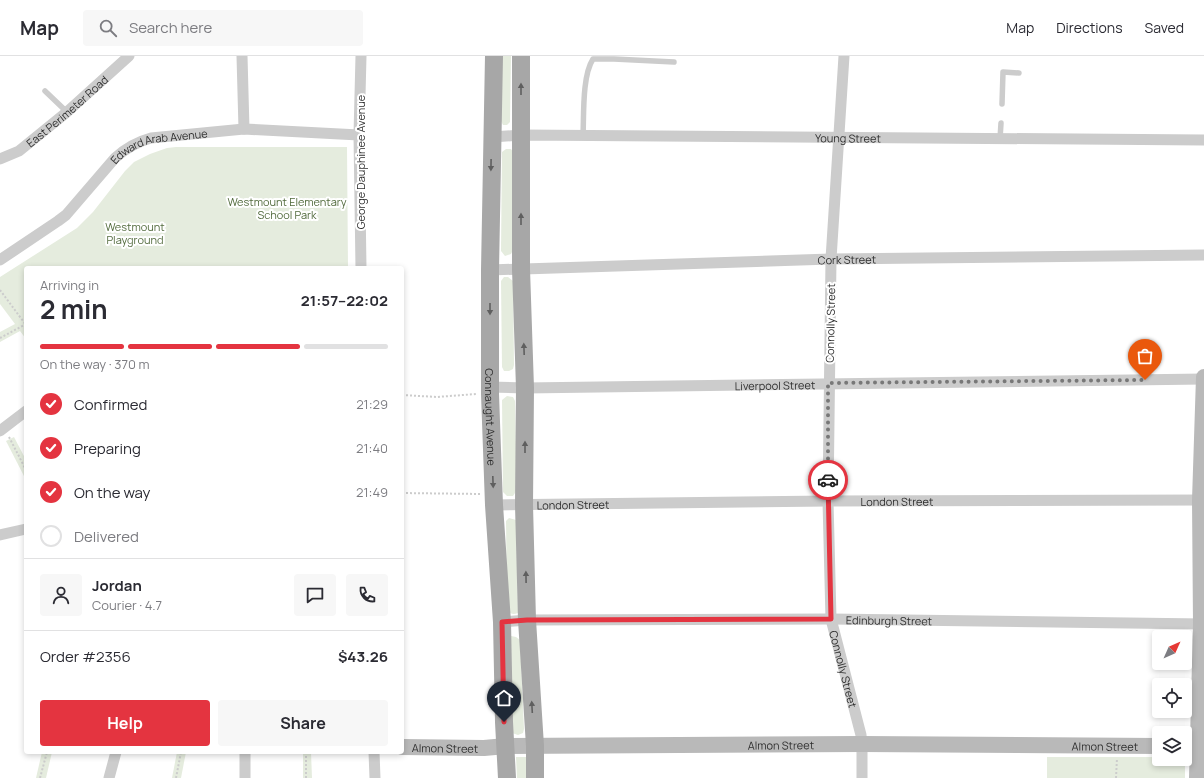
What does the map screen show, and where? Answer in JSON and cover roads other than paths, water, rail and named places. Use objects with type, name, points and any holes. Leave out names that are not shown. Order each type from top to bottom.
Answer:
[{"type":"main road","name":"Connaught Avenue","points":[[494,56],[486,390],[502,622],[504,722],[507,778]]},
{"type":"main road","points":[[521,56],[521,270],[525,388],[524,505],[527,620],[535,746],[535,778]]},
{"type":"street","name":"East Perimeter Road","points":[[0,159],[19,151],[67,112],[129,56]]},
{"type":"street","points":[[242,56],[244,129]]},
{"type":"street","name":"George Dauphinee Avenue","points":[[361,266],[359,135],[362,56]]},
{"type":"street","name":"Connolly Street","points":[[844,56],[831,259],[828,383],[828,501],[831,619],[862,744],[862,778]]},
{"type":"street","name":"Edward Arab Avenue","points":[[0,260],[58,222],[66,215],[115,158],[136,142],[151,138],[244,129],[359,135]]},
{"type":"street","name":"Young Street","points":[[492,137],[521,135],[1204,140]]},
{"type":"street","name":"Cork Street","points":[[490,270],[831,259],[1204,255]]},
{"type":"street","points":[[1197,778],[1196,746],[1202,624],[1204,378]]},
{"type":"street","name":"Liverpool Street","points":[[486,390],[525,388],[1204,378]]},
{"type":"street","points":[[2,430],[24,413]]},
{"type":"street","name":"London Street","points":[[494,499],[524,505],[828,501],[1202,500]]},
{"type":"street","points":[[0,535],[24,529]]},
{"type":"street","name":"Edinburgh Street","points":[[502,622],[527,620],[831,619],[1202,624]]},
{"type":"street","name":"Almon Street","points":[[404,747],[484,748],[506,746],[862,744],[1152,746]]},
{"type":"street","points":[[109,778],[115,754]]},
{"type":"street","points":[[245,754],[245,778]]},
{"type":"street","points":[[374,754],[375,778]]},
{"type":"lane","points":[[583,136],[585,85],[589,66],[593,60],[614,58],[651,58],[674,62]]},
{"type":"lane","points":[[1002,104],[1003,72],[1019,73]]},
{"type":"lane","points":[[44,91],[67,112]]},
{"type":"lane","points":[[1000,139],[1001,122]]},
{"type":"park label","name":"Westmount Elementary School Park","points":[[287,207]]},
{"type":"park label","name":"Westmount Playground","points":[[135,232]]}]
